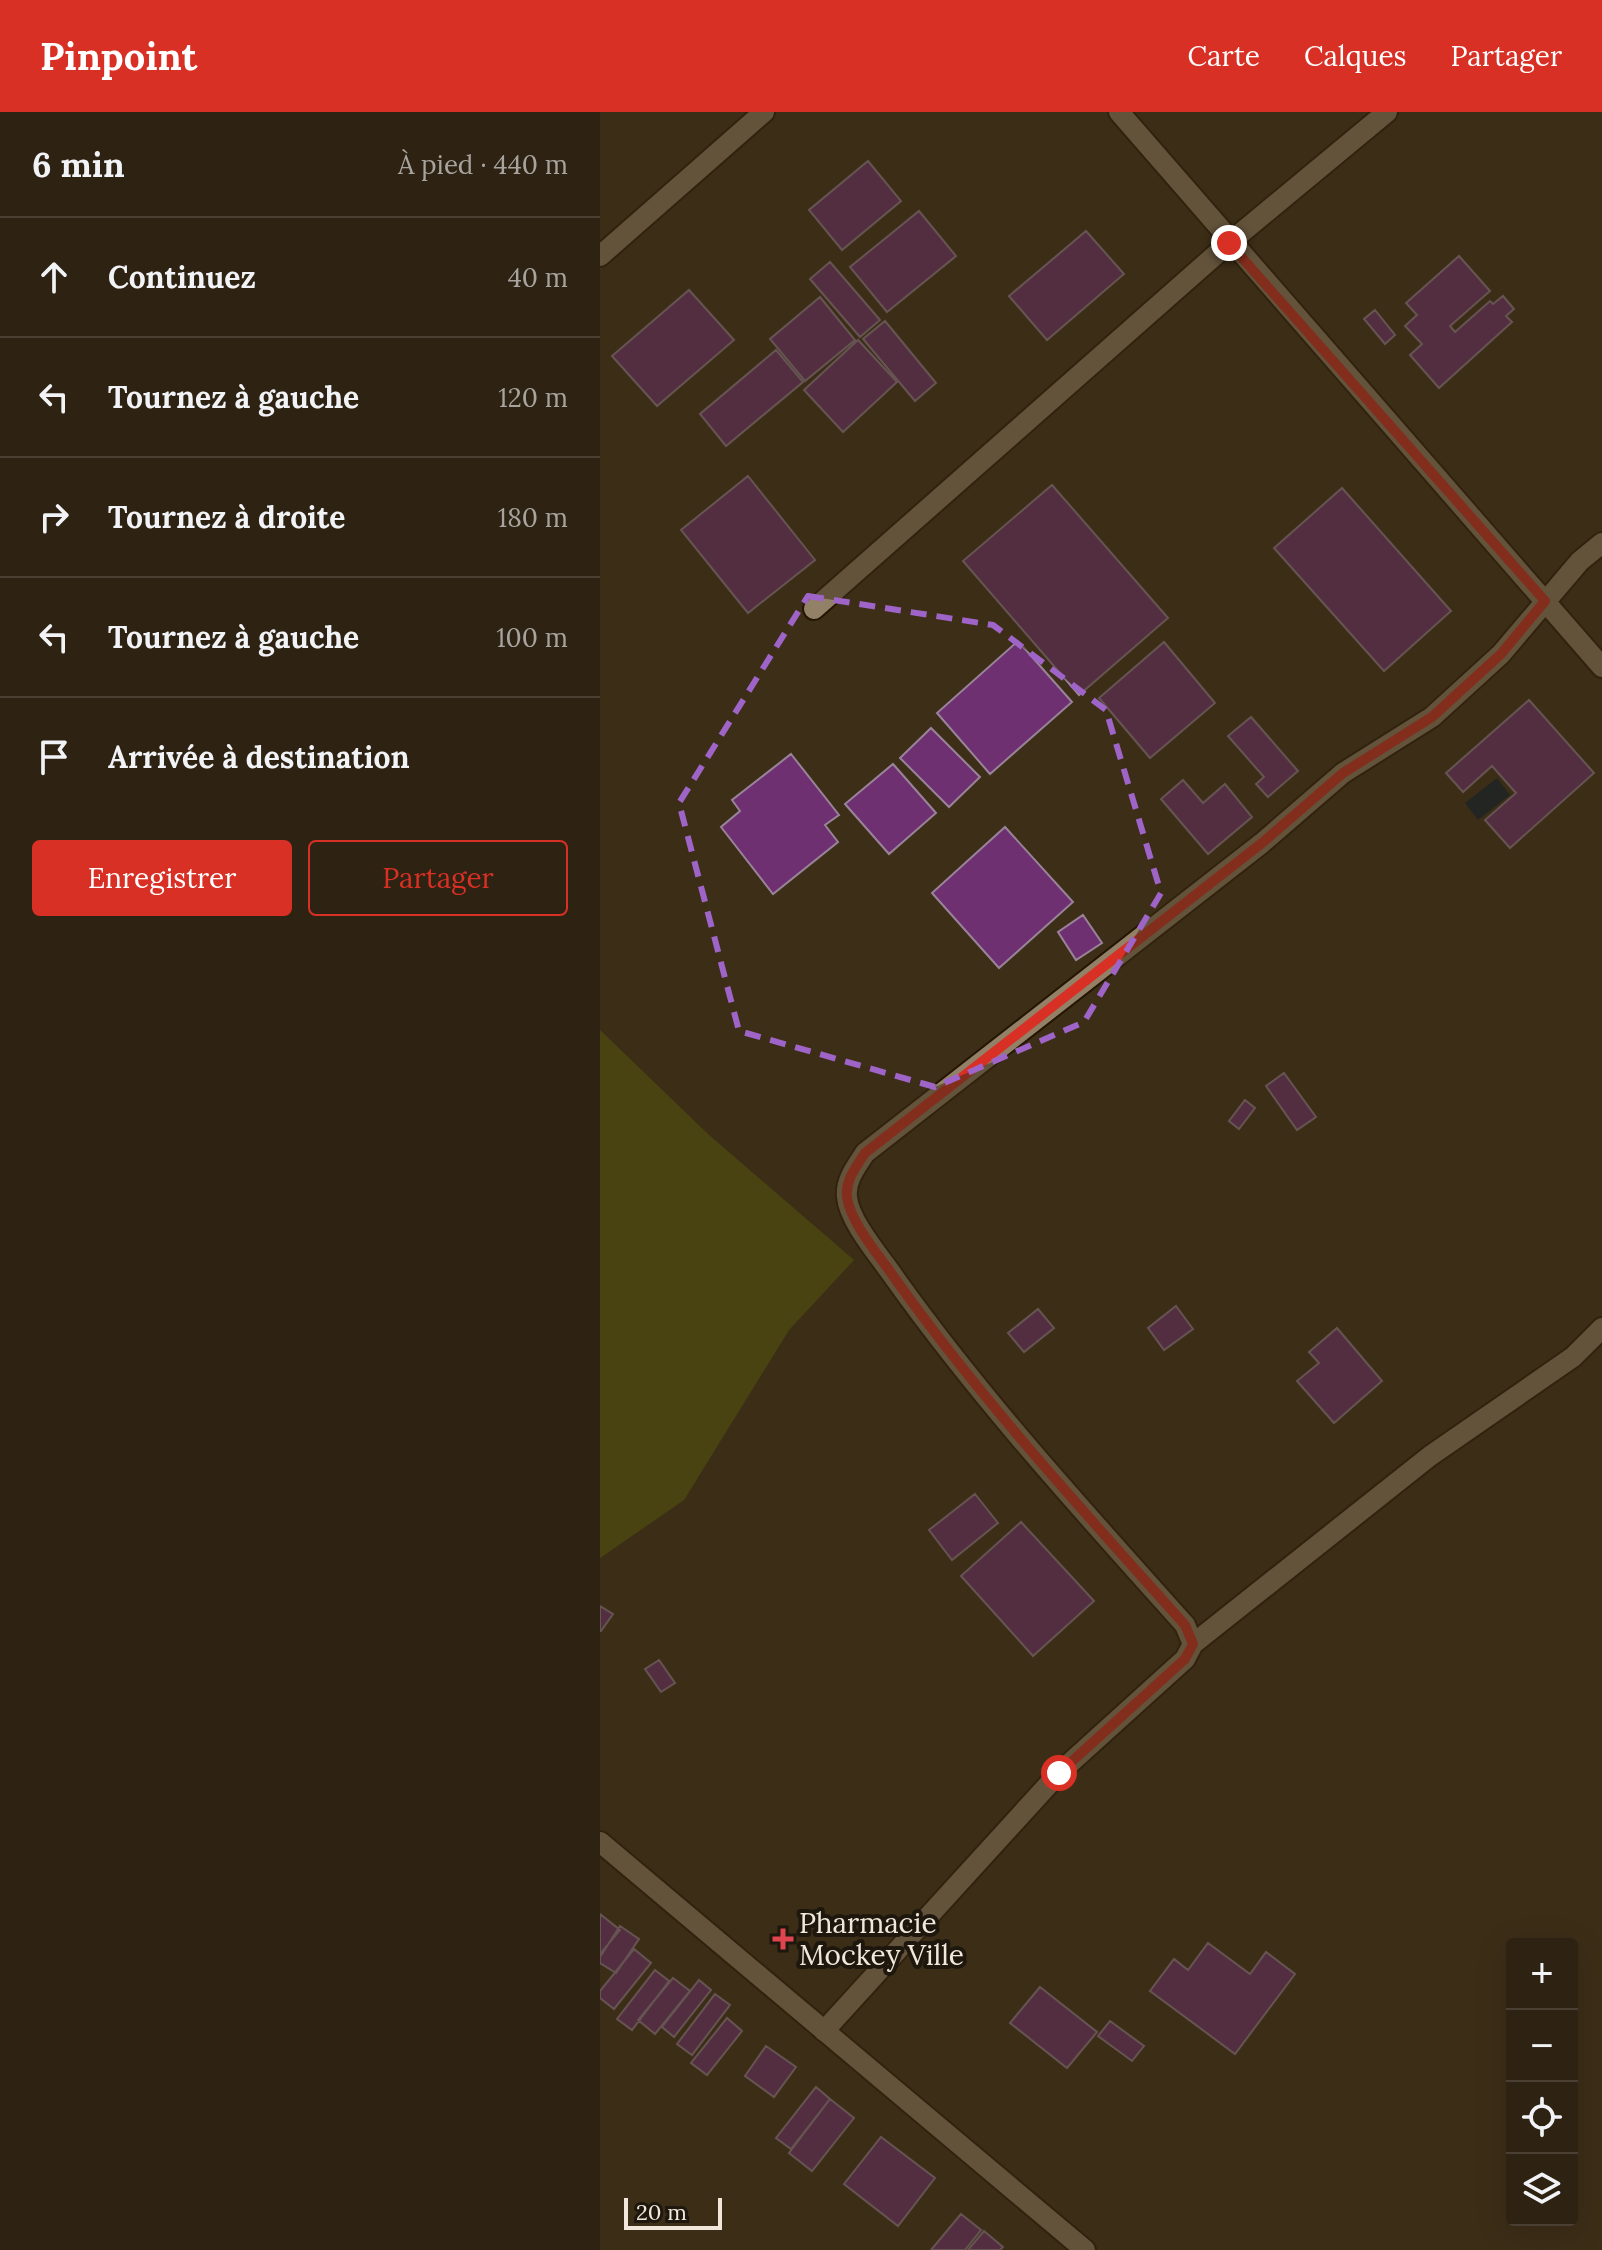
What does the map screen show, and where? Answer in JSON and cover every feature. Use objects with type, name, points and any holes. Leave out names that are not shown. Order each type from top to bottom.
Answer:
[{"type":"street","points":[[600,255],[764,112]]},
{"type":"street","points":[[1119,112],[1229,243],[1602,667]]},
{"type":"street","points":[[814,609],[1229,243],[1387,112]]},
{"type":"street","points":[[1193,1644],[1185,1625],[1006,1424],[924,1319],[863,1234],[847,1198],[849,1178],[865,1153],[1262,843],[1343,773],[1432,717],[1501,654],[1545,601],[1602,543]]},
{"type":"street","points":[[824,2031],[1059,1773],[1185,1659],[1193,1644],[1430,1456],[1573,1357],[1602,1328]]},
{"type":"street","points":[[600,1842],[1085,2250]]},
{"type":"highlighted area","points":[[808,596],[993,625],[1106,710],[1161,893],[1084,1022],[935,1087],[739,1031],[679,803]]},
{"type":"shaded area","points":[[600,1030],[709,1135],[854,1260],[789,1330],[684,1500],[600,1558]]},
{"type":"water","points":[[1497,778],[1510,795],[1478,820],[1465,803]]},
{"type":"building","points":[[868,161],[901,201],[842,250],[809,210]]},
{"type":"building","points":[[919,211],[956,256],[887,312],[850,267]]},
{"type":"building","points":[[1086,231],[1124,274],[1047,340],[1009,296]]},
{"type":"building","points":[[1459,256],[1490,291],[1450,326],[1455,332],[1490,301],[1493,304],[1503,296],[1514,309],[1506,316],[1512,322],[1439,388],[1410,355],[1422,344],[1405,326],[1417,315],[1406,303]]},
{"type":"building","points":[[830,262],[880,320],[860,337],[810,279]]},
{"type":"building","points":[[689,290],[734,340],[657,406],[612,356]]},
{"type":"building","points":[[820,297],[855,340],[805,381],[770,339]]},
{"type":"building","points":[[1375,310],[1395,335],[1385,344],[1364,319]]},
{"type":"building","points":[[885,321],[936,383],[915,401],[863,339]]},
{"type":"building","points":[[858,340],[897,382],[843,432],[804,390]]},
{"type":"building","points":[[776,350],[803,382],[726,446],[700,414]]},
{"type":"building","points":[[748,476],[815,560],[748,613],[681,530]]},
{"type":"building","points":[[1052,485],[1168,618],[1079,695],[963,561]]},
{"type":"building","points":[[1342,488],[1451,611],[1384,671],[1274,548]]},
{"type":"building","points":[[1018,641],[1072,702],[990,774],[937,713]]},
{"type":"building","points":[[1164,642],[1215,703],[1150,758],[1099,698]]},
{"type":"building","points":[[1529,700],[1594,773],[1510,848],[1485,820],[1516,793],[1492,766],[1463,792],[1446,773]]},
{"type":"building","points":[[1251,717],[1298,771],[1268,797],[1256,784],[1264,777],[1228,736]]},
{"type":"building","points":[[931,728],[980,777],[949,807],[900,758]]},
{"type":"building","points":[[791,754],[839,815],[825,825],[838,842],[773,894],[721,827],[740,811],[732,800]]},
{"type":"building","points":[[893,764],[936,813],[889,854],[845,804]]},
{"type":"building","points":[[1183,780],[1203,803],[1225,784],[1252,817],[1208,854],[1161,799]]},
{"type":"building","points":[[1005,827],[1073,902],[999,968],[932,893]]},
{"type":"building","points":[[1083,915],[1102,943],[1076,960],[1058,932]]},
{"type":"building","points":[[1284,1073],[1316,1117],[1297,1130],[1266,1086]]},
{"type":"building","points":[[1245,1100],[1255,1108],[1239,1129],[1229,1121]]},
{"type":"building","points":[[1176,1306],[1193,1329],[1164,1350],[1148,1328]]},
{"type":"building","points":[[1038,1309],[1054,1328],[1024,1352],[1008,1333]]},
{"type":"building","points":[[1337,1328],[1382,1381],[1334,1423],[1297,1381],[1319,1363],[1309,1352]]},
{"type":"building","points":[[975,1494],[998,1523],[952,1560],[929,1530]]},
{"type":"building","points":[[1021,1522],[1094,1601],[1033,1656],[961,1576]]},
{"type":"building","points":[[600,1606],[613,1614],[601,1631],[600,1631]]},
{"type":"building","points":[[659,1660],[675,1683],[661,1692],[645,1669]]},
{"type":"building","points":[[600,1914],[620,1930],[600,1954]]},
{"type":"building","points":[[620,1926],[639,1939],[616,1973],[600,1963],[600,1957]]},
{"type":"building","points":[[1208,1943],[1250,1974],[1266,1952],[1295,1974],[1235,2054],[1150,1991],[1174,1959],[1188,1970]]},
{"type":"building","points":[[634,1949],[651,1963],[614,2009],[600,1998],[600,1991]]},
{"type":"building","points":[[655,1970],[669,1981],[632,2030],[617,2019]]},
{"type":"building","points":[[673,1978],[690,1991],[655,2034],[638,2020]]},
{"type":"building","points":[[699,1980],[711,1990],[674,2037],[662,2027]]},
{"type":"building","points":[[1040,1987],[1097,2032],[1067,2068],[1010,2023]]},
{"type":"building","points":[[715,1994],[730,2005],[692,2055],[677,2044]]},
{"type":"building","points":[[727,2018],[742,2031],[707,2075],[691,2063]]},
{"type":"building","points":[[1110,2021],[1144,2046],[1132,2061],[1098,2036]]},
{"type":"building","points":[[766,2046],[796,2067],[774,2097],[745,2076]]},
{"type":"building","points":[[816,2087],[830,2099],[791,2149],[776,2138]]},
{"type":"building","points":[[830,2099],[854,2118],[812,2171],[789,2153]]},
{"type":"building","points":[[881,2137],[935,2178],[898,2226],[844,2184]]},
{"type":"building","points":[[961,2214],[981,2230],[965,2250],[931,2250]]},
{"type":"building","points":[[984,2231],[1003,2247],[1000,2250],[968,2250]]},
{"type":"place","name":"Pharmacie Mockey Ville","points":[[783,1939]]},
{"type":"route","points":[[1059,1773],[1185,1659],[1193,1644],[1185,1625],[1006,1424],[924,1319],[863,1234],[847,1198],[849,1178],[865,1153],[1262,843],[1343,773],[1432,717],[1501,654],[1545,601],[1229,243]]}]
